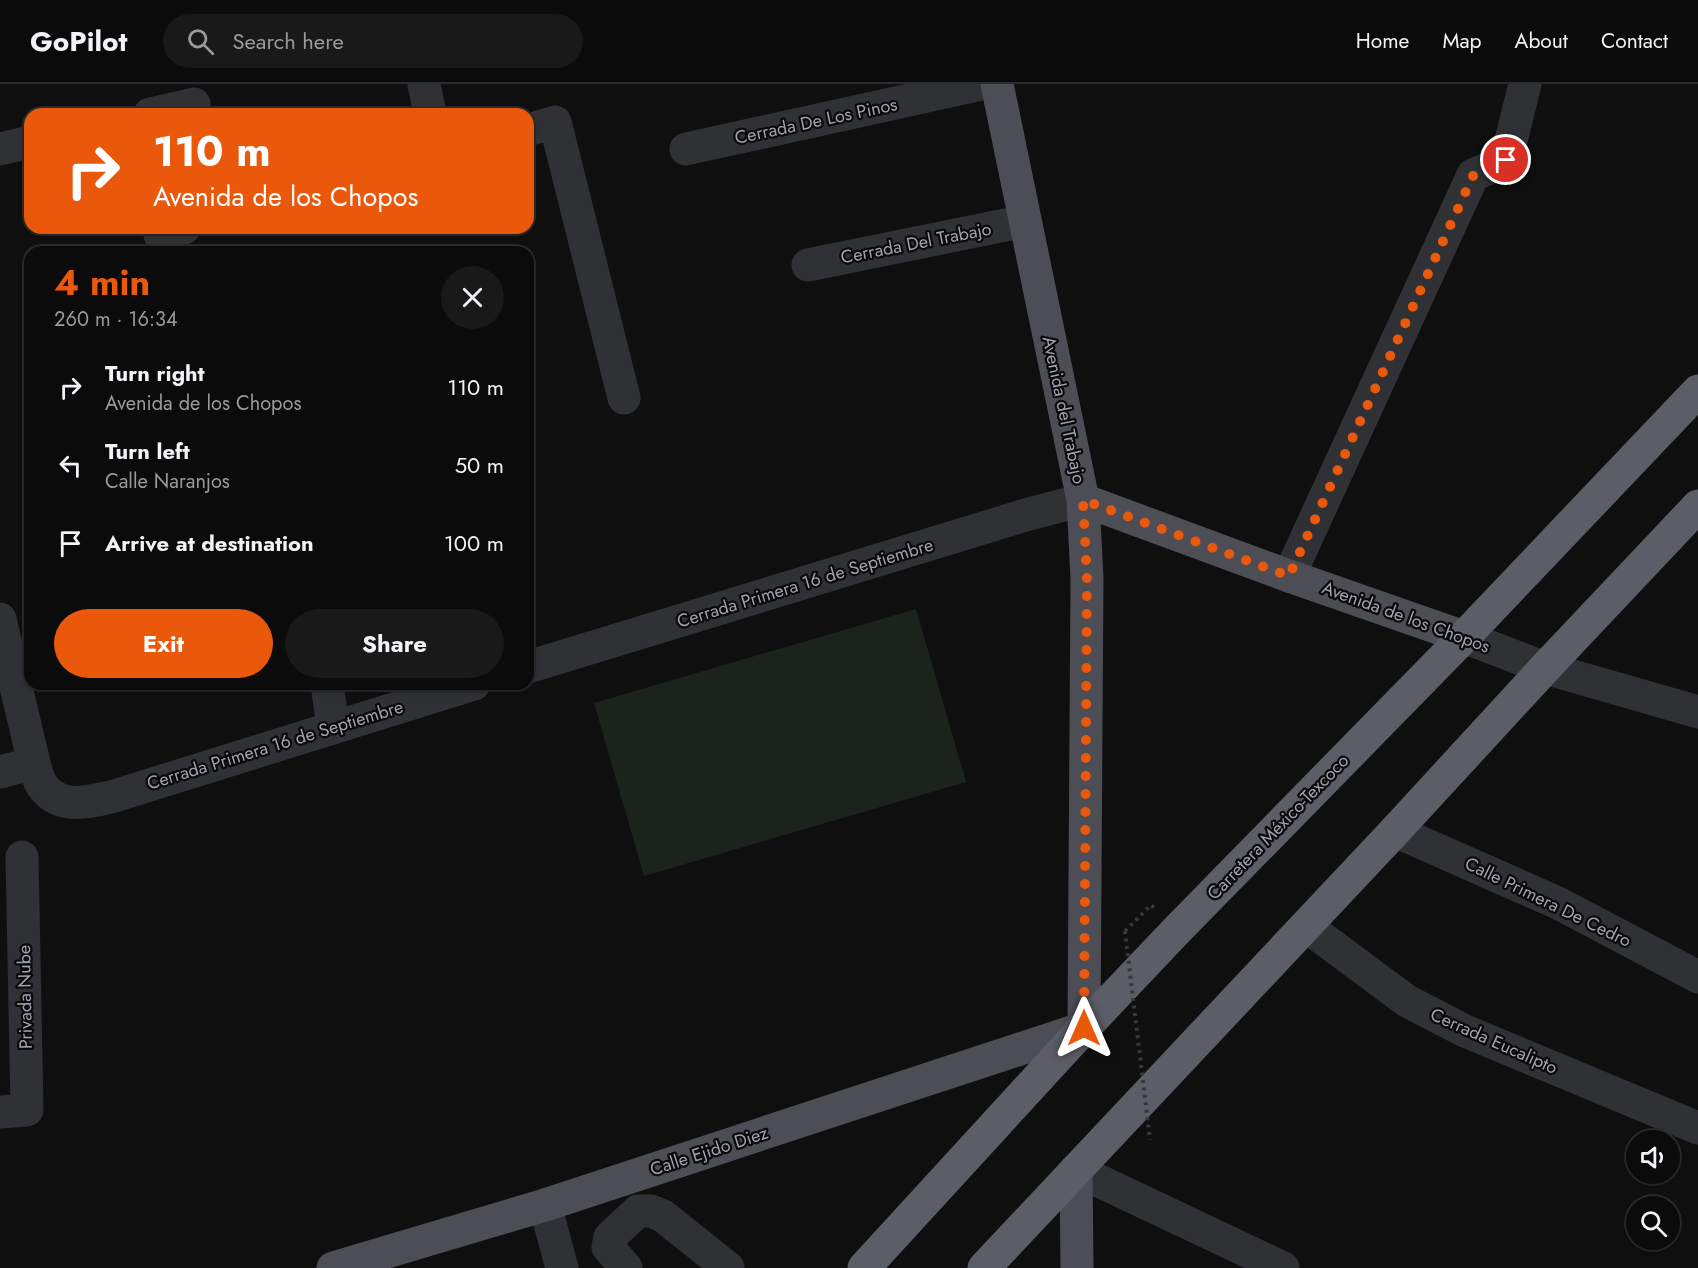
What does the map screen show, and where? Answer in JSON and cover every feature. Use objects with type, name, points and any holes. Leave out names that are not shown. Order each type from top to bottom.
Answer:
[{"type":"highway","name":"Carretera México-Texcoco","points":[[864,1268],[1084,1028],[1464,638],[1698,391]]},
{"type":"highway","points":[[984,1268],[1698,506]]},
{"type":"main road","name":"Avenida del Trabajo","points":[[997,84],[1083,500],[1087,578],[1084,1028]]},
{"type":"main road","name":"Avenida de los Chopos","points":[[1083,500],[1464,638]]},
{"type":"main road","name":"Calle Ejido Diez","points":[[333,1268],[545,1205],[1084,1028]]},
{"type":"main road","points":[[1076,1170],[1077,1268]]},
{"type":"street","points":[[424,84],[429,108]]},
{"type":"street","name":"Cerrada De Los Pinos","points":[[686,149],[982,84]]},
{"type":"street","points":[[1289,576],[1473,176],[1506,160],[1525,84]]},
{"type":"street","points":[[176,108],[194,104]]},
{"type":"street","points":[[534,128],[555,122],[624,398]]},
{"type":"street","points":[[0,149],[24,143]]},
{"type":"street","name":"Cerrada Del Trabajo","points":[[808,265],[1025,221]]},
{"type":"street","name":"Cerrada Primera 16 de Septiembre","points":[[534,663],[1029,514],[1083,500]]},
{"type":"street","name":"Cerrada Primera 16 de Septiembre","points":[[0,619],[40,781],[50,794],[66,802],[88,803],[111,797],[454,690]]},
{"type":"street","name":"Avenida de los Chopos","points":[[1464,638],[1545,668],[1698,712]]},
{"type":"street","points":[[328,690],[333,727]]},
{"type":"street","points":[[0,772],[34,763]]},
{"type":"street","name":"Calle Primera De Cedro","points":[[1395,831],[1558,903],[1698,977]]},
{"type":"street","name":"Privada Nube","points":[[0,1112],[27,1110],[22,857]]},
{"type":"street","name":"Cerrada Eucalipto","points":[[1306,926],[1407,1001],[1455,1026],[1698,1128]]},
{"type":"street","points":[[1076,1170],[1283,1268]]},
{"type":"street","points":[[545,1205],[562,1268]]},
{"type":"street","points":[[626,1268],[608,1247],[610,1237],[638,1211],[651,1211],[663,1216],[728,1268]]},
{"type":"path","points":[[1150,1140],[1125,931],[1151,905]]},
{"type":"shaded area","points":[[916,609],[966,782],[644,876],[594,703]]},
{"type":"route","points":[[1084,1028],[1087,578],[1083,500],[1289,576],[1473,176],[1506,160]]}]
